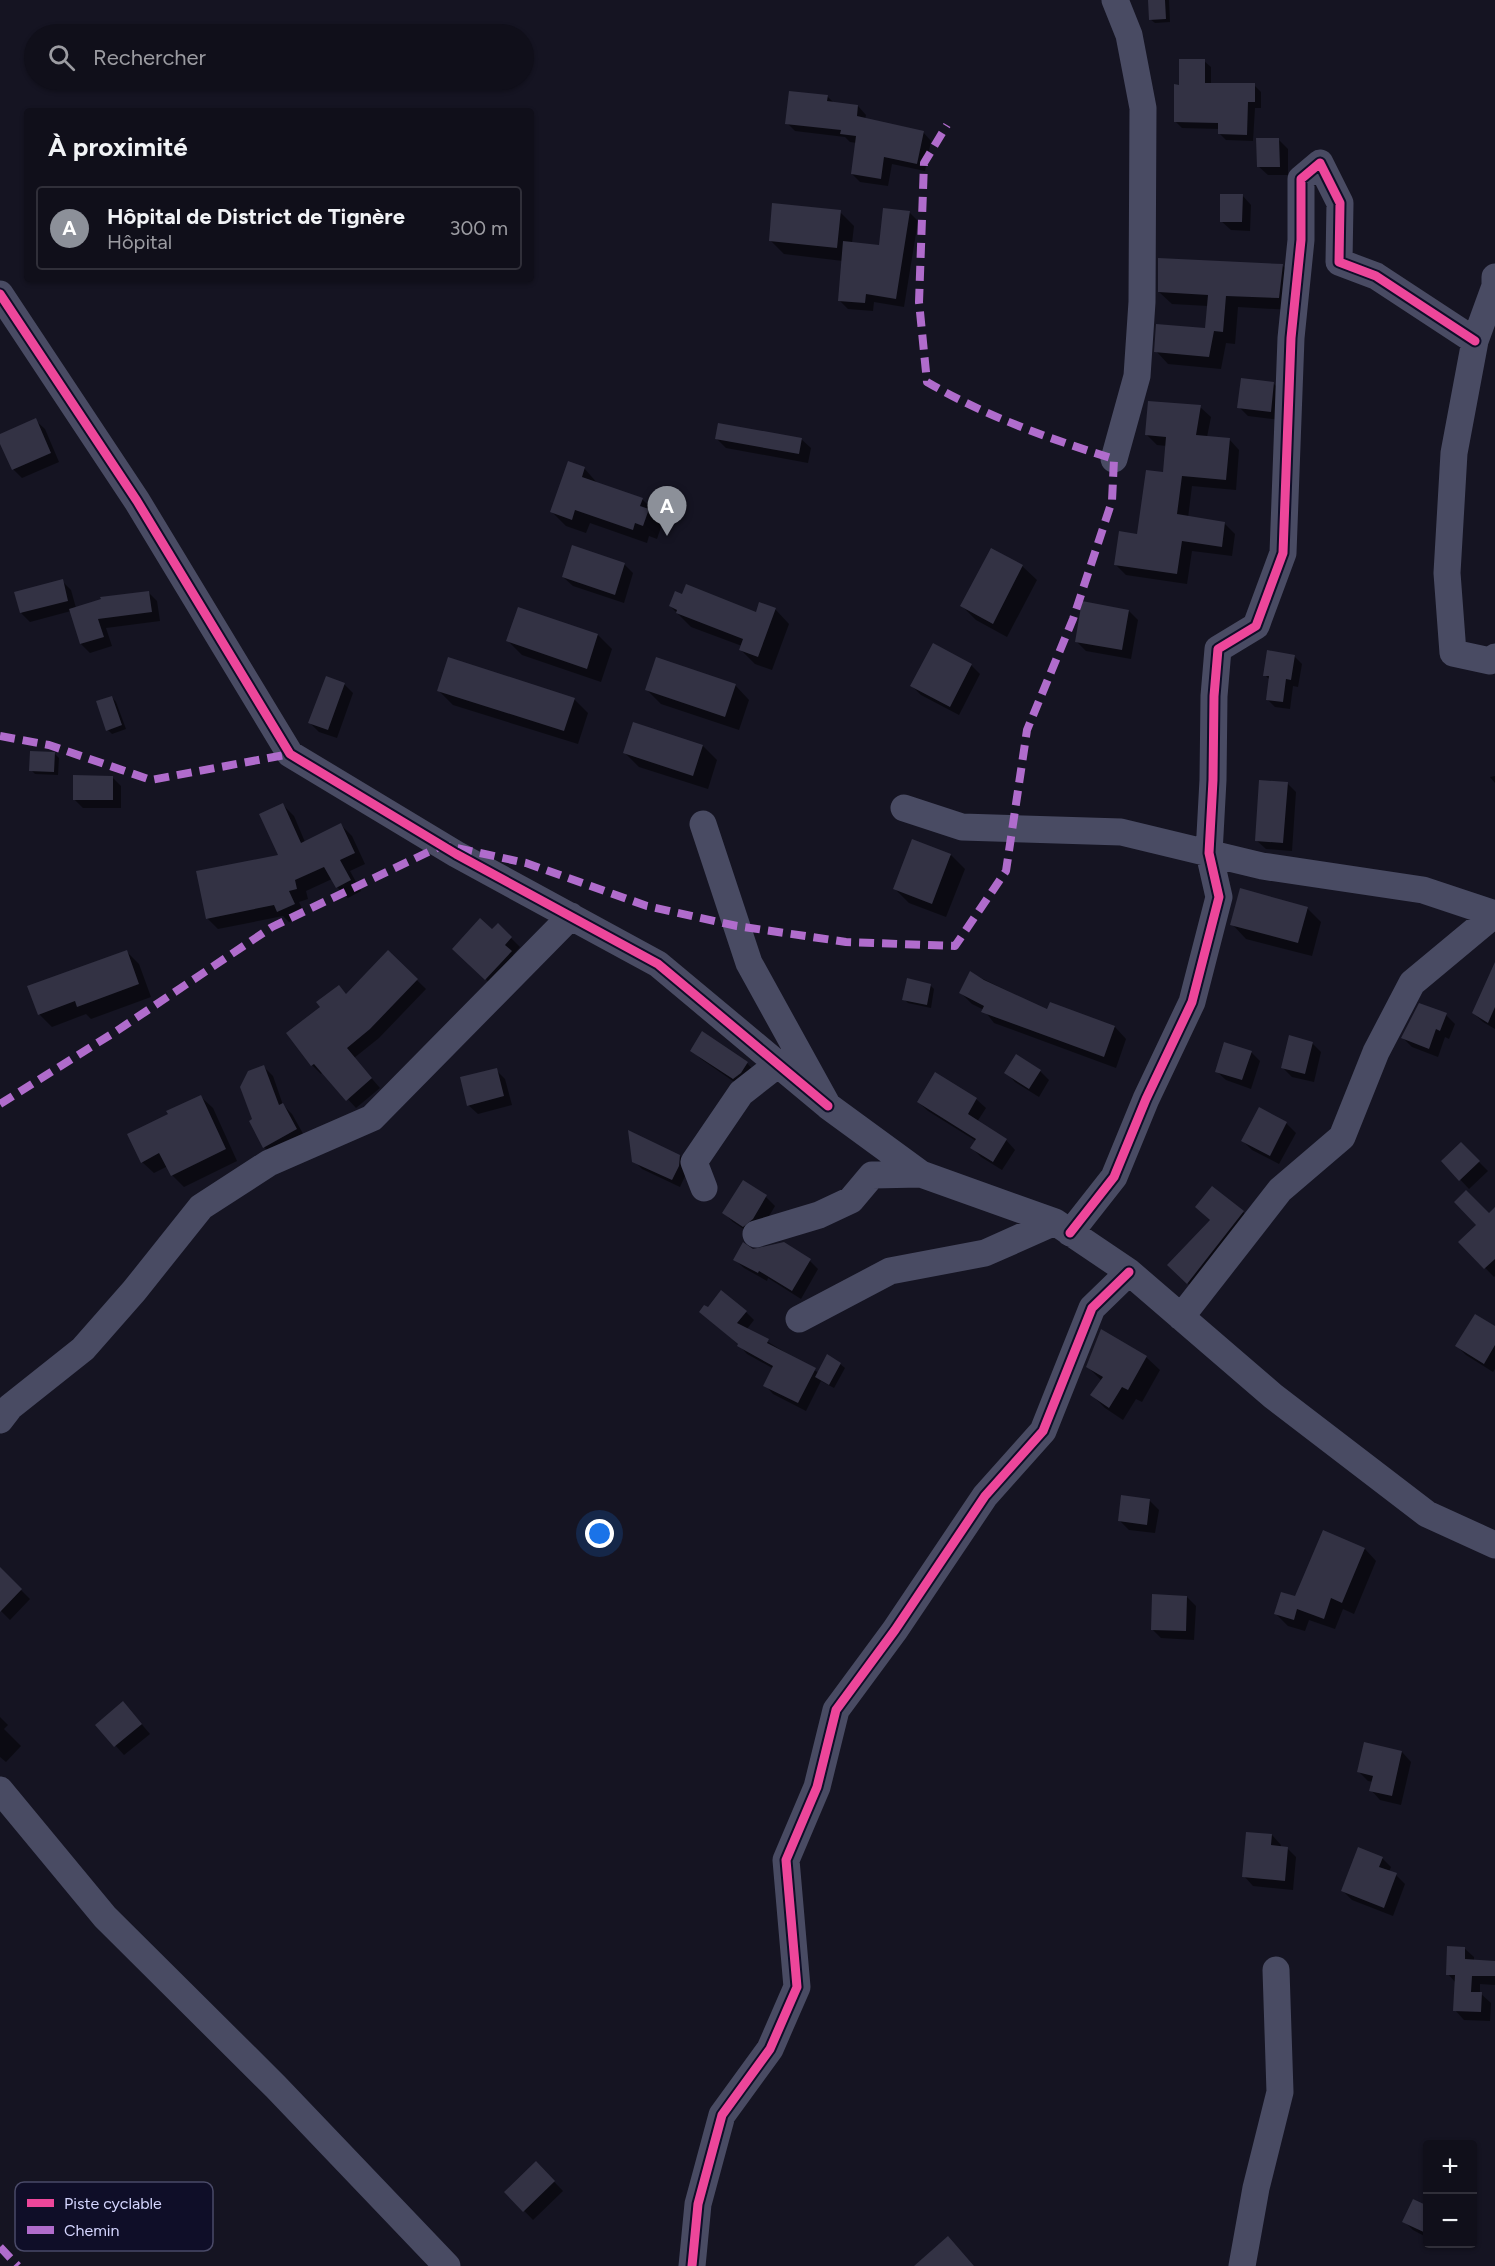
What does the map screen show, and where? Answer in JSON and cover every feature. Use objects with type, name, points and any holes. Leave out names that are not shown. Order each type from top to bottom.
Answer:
[{"type":"street","points":[[1114,459],[1137,376],[1142,302],[1143,130],[1143,108],[1129,35],[1115,0]]},
{"type":"street","points":[[799,1318],[890,1270],[985,1253],[1063,1227],[1114,1177],[1146,1100],[1192,1002],[1219,897],[1209,853],[1214,696],[1218,649],[1256,626],[1283,553],[1291,338],[1301,240],[1301,179],[1320,163],[1340,203],[1339,262],[1376,276],[1475,341]]},
{"type":"street","points":[[1495,277],[1495,286],[1475,341],[1454,453],[1447,573],[1453,652],[1490,661],[1495,657]]},
{"type":"street","points":[[0,294],[137,501],[290,754],[456,854],[658,964],[828,1106],[921,1174],[1063,1227],[1129,1272],[1273,1396],[1427,1514],[1495,1545]]},
{"type":"street","points":[[904,808],[962,827],[1121,832],[1262,866],[1424,890],[1495,914]]},
{"type":"street","points":[[703,824],[749,963],[828,1106]]},
{"type":"street","points":[[1181,1317],[1280,1190],[1342,1137],[1376,1052],[1412,983],[1495,914]]},
{"type":"street","points":[[0,1420],[10,1407],[83,1349],[134,1291],[201,1207],[269,1163],[372,1118],[571,916]]},
{"type":"street","points":[[704,1188],[694,1162],[741,1093],[778,1064]]},
{"type":"street","points":[[756,1234],[819,1215],[851,1200],[872,1175],[921,1174]]},
{"type":"street","points":[[692,2266],[698,2204],[722,2115],[770,2049],[797,1987],[786,1860],[817,1787],[836,1710],[895,1630],[986,1496],[1043,1431],[1092,1308],[1129,1272]]},
{"type":"street","points":[[0,1790],[105,1917],[276,2087],[447,2266]]},
{"type":"street","points":[[1242,2266],[1256,2188],[1280,2092],[1276,1971]]},
{"type":"building","points":[[1148,0],[1165,0],[1166,19],[1149,20]]},
{"type":"building","points":[[1179,59],[1205,59],[1205,83],[1255,83],[1255,102],[1248,102],[1247,135],[1218,134],[1218,123],[1174,122],[1174,84],[1179,85]]},
{"type":"building","points":[[789,91],[828,95],[827,101],[858,105],[857,116],[924,131],[917,164],[884,157],[881,179],[851,174],[856,136],[840,134],[841,130],[785,124]]},
{"type":"building","points":[[1256,138],[1279,138],[1280,167],[1257,167]]},
{"type":"building","points":[[1220,194],[1243,194],[1242,222],[1220,222]]},
{"type":"building","points":[[772,203],[841,210],[837,248],[769,241]]},
{"type":"building","points":[[883,208],[910,211],[896,299],[866,294],[865,303],[838,301],[843,241],[879,245]]},
{"type":"building","points":[[1158,258],[1283,264],[1279,298],[1226,296],[1223,332],[1214,331],[1209,357],[1154,352],[1156,324],[1205,328],[1208,295],[1158,292]]},
{"type":"building","points":[[1241,378],[1274,382],[1271,412],[1237,408]]},
{"type":"building","points":[[1148,401],[1201,405],[1196,435],[1230,438],[1226,480],[1182,476],[1177,514],[1225,522],[1222,547],[1182,541],[1177,574],[1114,565],[1119,531],[1137,534],[1146,470],[1163,472],[1166,437],[1145,435]]},
{"type":"building","points":[[36,418],[51,453],[12,470],[0,444],[0,434]]},
{"type":"building","points":[[718,423],[802,438],[799,454],[715,439]]},
{"type":"building","points":[[568,461],[585,467],[582,477],[643,498],[640,506],[649,509],[643,526],[635,523],[633,530],[575,510],[572,520],[550,512]]},
{"type":"building","points":[[572,545],[625,563],[615,595],[562,577]]},
{"type":"building","points":[[991,548],[1023,565],[993,624],[960,606]]},
{"type":"building","points":[[63,579],[68,601],[20,613],[14,592]]},
{"type":"building","points":[[686,584],[756,612],[759,602],[776,608],[758,657],[739,650],[743,639],[676,613],[677,610],[669,606],[675,591],[682,594]]},
{"type":"building","points":[[149,591],[152,612],[98,619],[104,637],[80,644],[69,609],[101,599],[100,597]]},
{"type":"building","points":[[1082,601],[1129,610],[1122,650],[1075,642]]},
{"type":"building","points":[[518,607],[598,634],[587,669],[506,641]]},
{"type":"building","points":[[933,643],[972,664],[950,707],[910,686]]},
{"type":"building","points":[[1267,650],[1295,655],[1291,680],[1286,679],[1283,702],[1266,700],[1269,676],[1263,676]]},
{"type":"building","points":[[448,657],[575,698],[564,731],[437,691]]},
{"type":"building","points":[[656,657],[736,684],[725,717],[645,690]]},
{"type":"building","points":[[326,676],[345,683],[328,730],[308,723]]},
{"type":"building","points":[[112,696],[122,725],[106,731],[96,701]]},
{"type":"building","points":[[633,722],[703,745],[693,776],[623,753]]},
{"type":"building","points":[[30,751],[55,752],[54,772],[29,771]]},
{"type":"building","points":[[73,775],[113,776],[113,800],[73,800]]},
{"type":"building","points":[[1259,780],[1288,782],[1283,843],[1255,841]]},
{"type":"building","points":[[283,803],[301,843],[341,823],[355,853],[340,860],[351,880],[336,888],[324,867],[295,880],[297,889],[289,891],[295,904],[277,912],[274,905],[206,919],[196,871],[278,855],[259,814]]},
{"type":"building","points":[[912,839],[951,854],[932,904],[893,889]]},
{"type":"building","points":[[1240,888],[1308,907],[1298,943],[1230,925]]},
{"type":"building","points":[[480,918],[492,929],[498,923],[512,937],[505,945],[512,951],[485,980],[452,949]]},
{"type":"building","points":[[127,950],[139,984],[77,1007],[75,1001],[38,1015],[27,986]]},
{"type":"building","points":[[388,950],[418,979],[370,1029],[347,1048],[372,1078],[346,1101],[314,1064],[311,1066],[286,1033],[320,1007],[316,1002],[339,985],[346,994]]},
{"type":"building","points":[[1495,962],[1495,1007],[1488,1023],[1472,1013]]},
{"type":"building","points":[[970,971],[984,980],[1047,1009],[1050,1002],[1115,1026],[1104,1057],[981,1012],[984,1006],[959,993]]},
{"type":"building","points":[[907,978],[931,984],[927,1005],[902,1000]]},
{"type":"building","points":[[1419,1003],[1447,1013],[1440,1031],[1436,1029],[1429,1049],[1401,1038]]},
{"type":"building","points":[[702,1031],[748,1062],[741,1073],[733,1079],[690,1051]]},
{"type":"building","points":[[1289,1035],[1313,1042],[1305,1074],[1281,1068]]},
{"type":"building","points":[[1224,1042],[1252,1051],[1242,1080],[1215,1072]]},
{"type":"building","points":[[1016,1054],[1041,1070],[1029,1089],[1004,1073]]},
{"type":"building","points":[[264,1065],[279,1105],[283,1103],[297,1129],[263,1148],[249,1121],[252,1119],[240,1087],[248,1071]]},
{"type":"building","points":[[497,1068],[504,1096],[467,1106],[460,1077]]},
{"type":"building","points":[[935,1072],[977,1098],[968,1114],[1007,1139],[993,1162],[970,1148],[976,1139],[917,1102]]},
{"type":"building","points":[[201,1095],[226,1149],[171,1176],[159,1153],[141,1163],[127,1134],[168,1114],[166,1111]]},
{"type":"building","points":[[1259,1107],[1287,1122],[1270,1156],[1241,1141]]},
{"type":"building","points":[[628,1130],[680,1155],[679,1166],[672,1180],[632,1162]]},
{"type":"building","points":[[1461,1142],[1480,1161],[1459,1181],[1441,1161]]},
{"type":"building","points":[[743,1180],[767,1195],[753,1219],[743,1227],[722,1213]]},
{"type":"building","points":[[1212,1186],[1244,1211],[1187,1284],[1167,1265],[1210,1220],[1195,1207]]},
{"type":"building","points":[[1466,1190],[1489,1213],[1495,1207],[1495,1259],[1484,1269],[1458,1242],[1476,1225],[1454,1202]]},
{"type":"building","points":[[743,1242],[753,1249],[784,1242],[811,1259],[792,1291],[759,1271],[758,1273],[733,1260]]},
{"type":"building","points":[[721,1290],[747,1311],[737,1323],[769,1339],[767,1343],[816,1368],[798,1403],[763,1386],[773,1366],[737,1346],[738,1344],[699,1312],[704,1305],[708,1307]]},
{"type":"building","points":[[1475,1314],[1495,1326],[1495,1345],[1484,1364],[1455,1346]]},
{"type":"building","points":[[1101,1329],[1147,1356],[1128,1390],[1122,1387],[1109,1408],[1090,1395],[1103,1377],[1086,1367]]},
{"type":"building","points":[[827,1354],[841,1363],[829,1385],[815,1377]]},
{"type":"building","points":[[1121,1495],[1150,1499],[1147,1525],[1118,1521]]},
{"type":"building","points":[[1323,1530],[1365,1548],[1342,1603],[1331,1598],[1324,1619],[1297,1609],[1294,1620],[1274,1614],[1281,1592],[1295,1596]]},
{"type":"building","points":[[0,1567],[22,1589],[0,1612]]},
{"type":"building","points":[[1152,1594],[1187,1596],[1186,1631],[1151,1630]]},
{"type":"building","points":[[123,1701],[142,1724],[114,1747],[95,1725]]},
{"type":"building","points":[[1364,1742],[1402,1751],[1392,1796],[1369,1791],[1373,1776],[1357,1772]]},
{"type":"building","points":[[1246,1832],[1272,1834],[1271,1845],[1288,1847],[1285,1881],[1242,1877]]},
{"type":"building","points":[[1358,1847],[1383,1857],[1379,1867],[1397,1873],[1384,1908],[1341,1891]]},
{"type":"building","points":[[1447,1946],[1465,1947],[1465,1959],[1495,1961],[1495,1976],[1472,1976],[1471,1992],[1482,1992],[1481,2012],[1453,2011],[1455,1975],[1446,1975]]},
{"type":"building","points":[[536,2161],[555,2181],[523,2212],[504,2192]]},
{"type":"building","points":[[1413,2199],[1423,2204],[1423,2232],[1402,2222]]},
{"type":"building","points":[[948,2236],[974,2266],[914,2266]]},
{"type":"marked path","points":[[0,1104],[115,1032],[272,927],[443,845],[526,863],[647,906],[737,926],[846,942],[955,946],[1006,871],[1027,730],[1073,619],[1112,501],[1114,459],[1018,426],[972,406],[927,382],[919,302],[924,163],[947,125]]},
{"type":"marked path","points":[[0,736],[49,745],[151,780],[290,754]]},
{"type":"marked path","points":[[0,2247],[18,2266]]},
{"type":"cycle path","points":[[1070,1233],[1114,1177],[1146,1099],[1192,1002],[1219,897],[1209,853],[1214,696],[1218,649],[1256,626],[1283,553],[1291,338],[1301,240],[1301,179],[1320,163],[1340,203],[1339,262],[1376,276],[1475,341]]},
{"type":"cycle path","points":[[0,294],[137,501],[290,754],[456,854],[658,964],[828,1106]]},
{"type":"cycle path","points":[[692,2266],[698,2204],[722,2115],[770,2049],[797,1987],[786,1860],[817,1787],[836,1710],[895,1630],[985,1496],[1043,1431],[1092,1308],[1129,1272]]},
{"type":"place","name":"Hôpital de District de Tignère","points":[[667,536]]}]
